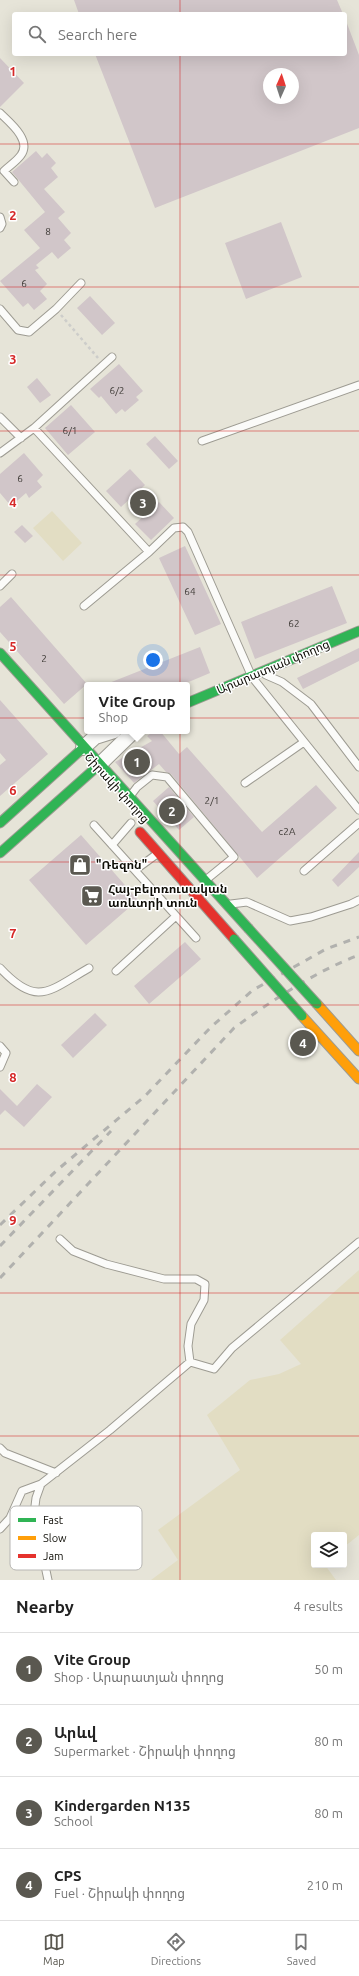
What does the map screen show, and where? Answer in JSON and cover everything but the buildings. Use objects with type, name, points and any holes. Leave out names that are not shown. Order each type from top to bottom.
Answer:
[{"type":"main road","name":"Արարատյան փողոց","points":[[190,702],[262,673],[359,631]]},
{"type":"main road","name":"Շիրակի փողոց","points":[[0,653],[83,763],[129,798],[359,1052]]},
{"type":"main road","points":[[0,823],[83,763]]},
{"type":"main road","points":[[0,853],[83,763]]},
{"type":"main road","name":"Շիրակի փողոց","points":[[129,820],[359,1079]]},
{"type":"street","points":[[83,763],[95,737],[104,734]]},
{"type":"street","points":[[83,763],[129,734]]},
{"type":"lane","points":[[0,113],[18,131],[23,144],[21,155],[4,171],[14,182]]},
{"type":"lane","points":[[0,217],[2,224],[0,228]]},
{"type":"lane","points":[[0,309],[18,330],[29,332],[56,309],[81,283]]},
{"type":"lane","points":[[0,453],[34,428],[112,357]]},
{"type":"lane","points":[[202,441],[359,385]]},
{"type":"lane","points":[[0,417],[20,438]]},
{"type":"lane","points":[[34,428],[149,552]]},
{"type":"lane","points":[[84,606],[149,552],[174,528],[183,527],[188,532],[252,677],[359,810]]},
{"type":"lane","points":[[0,586],[12,574]]},
{"type":"lane","points":[[262,673],[282,682],[311,704],[359,767]]},
{"type":"lane","points":[[245,783],[304,742]]},
{"type":"lane","points":[[129,798],[137,787],[152,775],[167,777],[234,857],[204,881]]},
{"type":"lane","points":[[112,845],[129,820]]},
{"type":"lane","points":[[304,871],[359,823]]},
{"type":"lane","points":[[94,825],[196,938]]},
{"type":"lane","points":[[135,870],[158,853]]},
{"type":"lane","points":[[226,905],[247,902],[290,921],[311,917],[359,900]]},
{"type":"lane","points":[[116,972],[176,916]]},
{"type":"lane","points":[[0,968],[10,979],[30,992],[46,993],[89,968]]},
{"type":"lane","points":[[0,1046],[6,1053],[0,1067]]},
{"type":"lane","points":[[60,1239],[73,1251],[106,1264],[164,1279],[196,1279],[205,1284],[204,1300],[191,1324],[188,1346],[190,1362]]},
{"type":"lane","points":[[190,1362],[214,1368],[232,1348],[359,1242]]},
{"type":"lane","points":[[15,1506],[22,1491],[42,1484],[190,1362]]},
{"type":"lane","points":[[0,1448],[5,1453],[56,1473]]},
{"type":"lane","points":[[35,1506],[36,1498],[42,1484]]},
{"type":"lane","points":[[0,1529],[10,1518]]},
{"type":"lane","points":[[46,1570],[48,1580]]},
{"type":"path","points":[[56,309],[103,365]]},
{"type":"shaded area","points":[[52,511],[82,543],[63,561],[33,528]]},
{"type":"shaded area","points":[[359,1270],[359,1535],[347,1545],[347,1532],[311,1532],[311,1568],[327,1568],[336,1580],[151,1580],[178,1560],[158,1530],[240,1470],[207,1415],[250,1380],[279,1374],[301,1364],[280,1340]]},
{"type":"railway","points":[[0,1225],[56,1171],[145,1096],[211,1027],[253,990],[326,949],[359,937]]},
{"type":"railway","points":[[0,1278],[234,1028],[310,978],[359,955]]},
{"type":"railway","points":[[0,1246],[111,1131]]},
{"type":"traffic: fast","points":[[190,702],[359,631]]},
{"type":"traffic: fast","points":[[0,653],[248,928]]},
{"type":"traffic: fast","points":[[0,823],[83,748]]},
{"type":"traffic: fast","points":[[0,853],[99,765]]},
{"type":"traffic: fast","points":[[248,928],[317,1004]]},
{"type":"traffic: fast","points":[[234,939],[302,1016]]},
{"type":"traffic: slow","points":[[317,1004],[359,1051]]},
{"type":"traffic: slow","points":[[302,1016],[359,1079]]},
{"type":"traffic: jam","points":[[140,832],[234,939]]},
{"type":"place","name":"Kindergarden N135","points":[[143,503]]},
{"type":"place","name":"Vite Group","points":[[137,762]]},
{"type":"place","name":"Արևվ","points":[[172,811]]},
{"type":"place","name":"\"Ռեզոն\"","points":[[80,865]]},
{"type":"place","name":"Հայ-բելոռուսական առևտրի տուն","points":[[92,896]]},
{"type":"place","name":"CPS","points":[[303,1043]]}]
